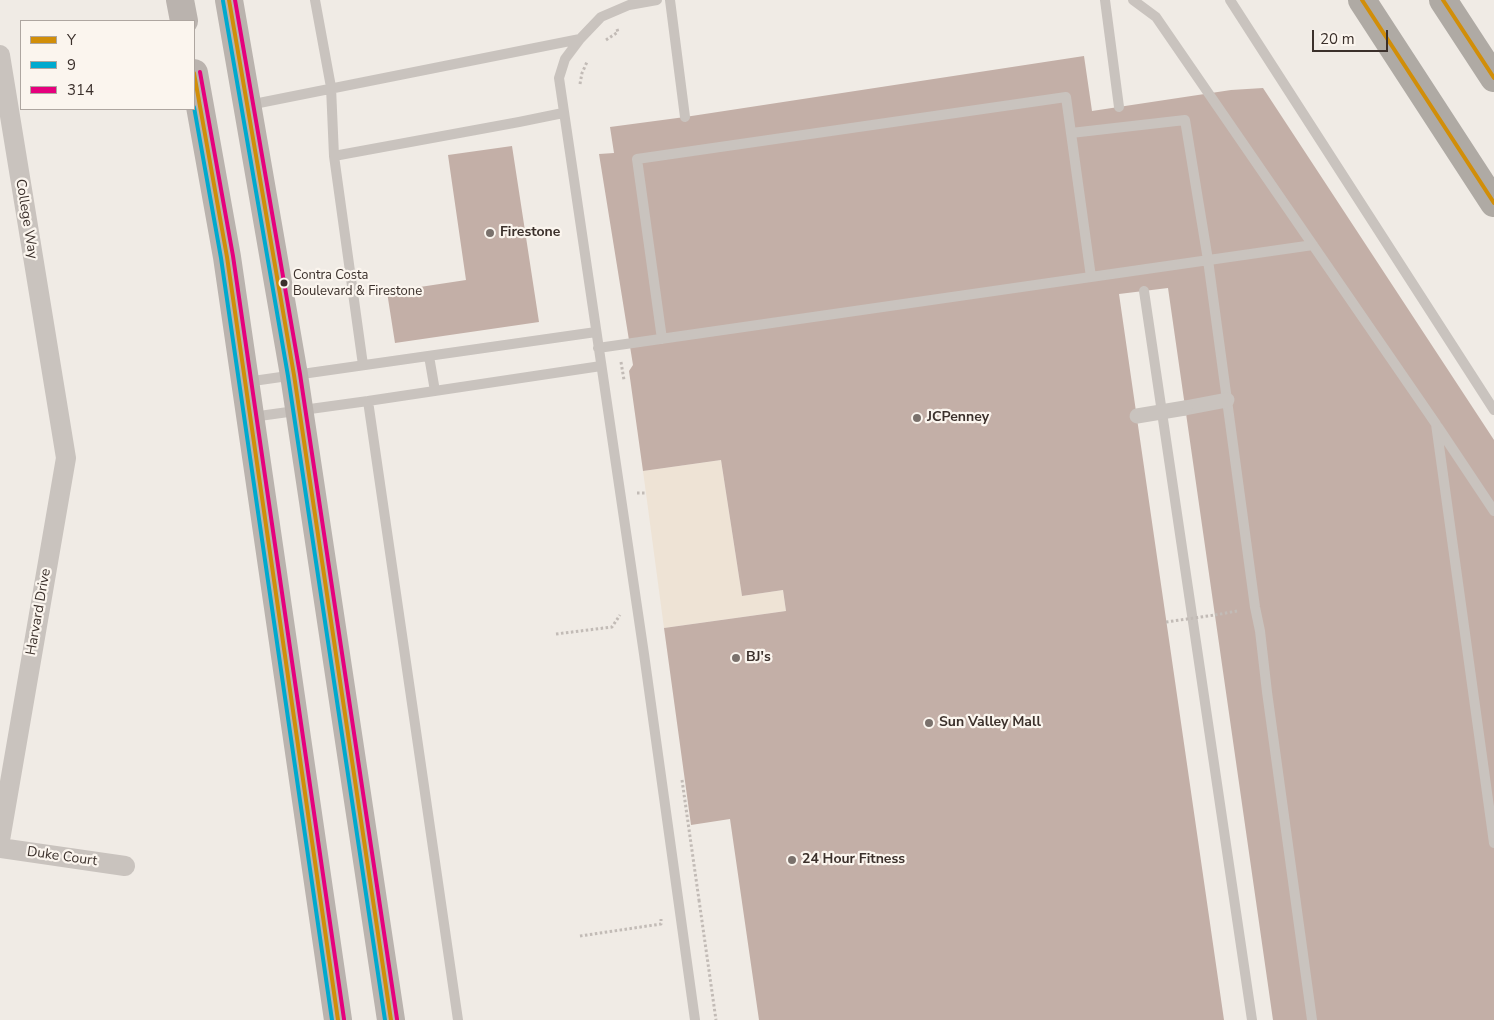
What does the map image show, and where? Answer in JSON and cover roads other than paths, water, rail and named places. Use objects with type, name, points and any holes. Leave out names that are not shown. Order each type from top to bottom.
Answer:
[{"type":"highway","points":[[1362,0],[1494,203]]},
{"type":"highway","points":[[1443,0],[1494,78]]},
{"type":"main road","points":[[180,0],[184,20]]},
{"type":"main road","points":[[228,0],[248,105],[300,410],[391,1020]]},
{"type":"main road","points":[[195,79],[227,257],[246,382],[338,1020]]},
{"type":"street","name":"College Way","points":[[0,55],[52,383]]},
{"type":"street","name":"Harvard Drive","points":[[0,840],[66,458],[52,383]]},
{"type":"street","points":[[1137,416],[1227,400]]},
{"type":"street","name":"Duke Court","points":[[0,848],[125,866]]},
{"type":"lane","points":[[315,0],[331,87],[334,156],[363,365]]},
{"type":"lane","points":[[657,0],[628,3],[601,17],[580,39],[565,59],[559,78],[638,613],[695,1020]]},
{"type":"lane","points":[[670,0],[685,117]]},
{"type":"lane","points":[[1105,0],[1119,107]]},
{"type":"lane","points":[[1133,0],[1156,17],[1436,424],[1494,512]]},
{"type":"lane","points":[[1230,0],[1494,410]]},
{"type":"lane","points":[[248,105],[580,39]]},
{"type":"lane","points":[[662,339],[637,159],[1066,97],[1091,277]]},
{"type":"lane","points":[[334,156],[564,113]]},
{"type":"lane","points":[[1071,133],[1185,120],[1208,260],[1312,1020]]},
{"type":"lane","points":[[598,348],[1312,245]]},
{"type":"lane","points":[[1144,291],[1252,1020]]},
{"type":"lane","points":[[246,382],[596,332]]},
{"type":"lane","points":[[429,356],[435,391]]},
{"type":"lane","points":[[251,417],[601,366]]},
{"type":"lane","points":[[368,401],[458,1020]]},
{"type":"lane","points":[[1436,424],[1494,843]]},
{"type":"place","name":"Firestone","points":[[490,233]]},
{"type":"place","name":"Contra Costa Boulevard & Firestone","points":[[284,283]]},
{"type":"place","name":"JCPenney","points":[[917,418]]},
{"type":"place","name":"BJ's","points":[[736,658]]},
{"type":"place","name":"Sun Valley Mall","points":[[929,723]]},
{"type":"place","name":"24 Hour Fitness","points":[[792,860]]}]
